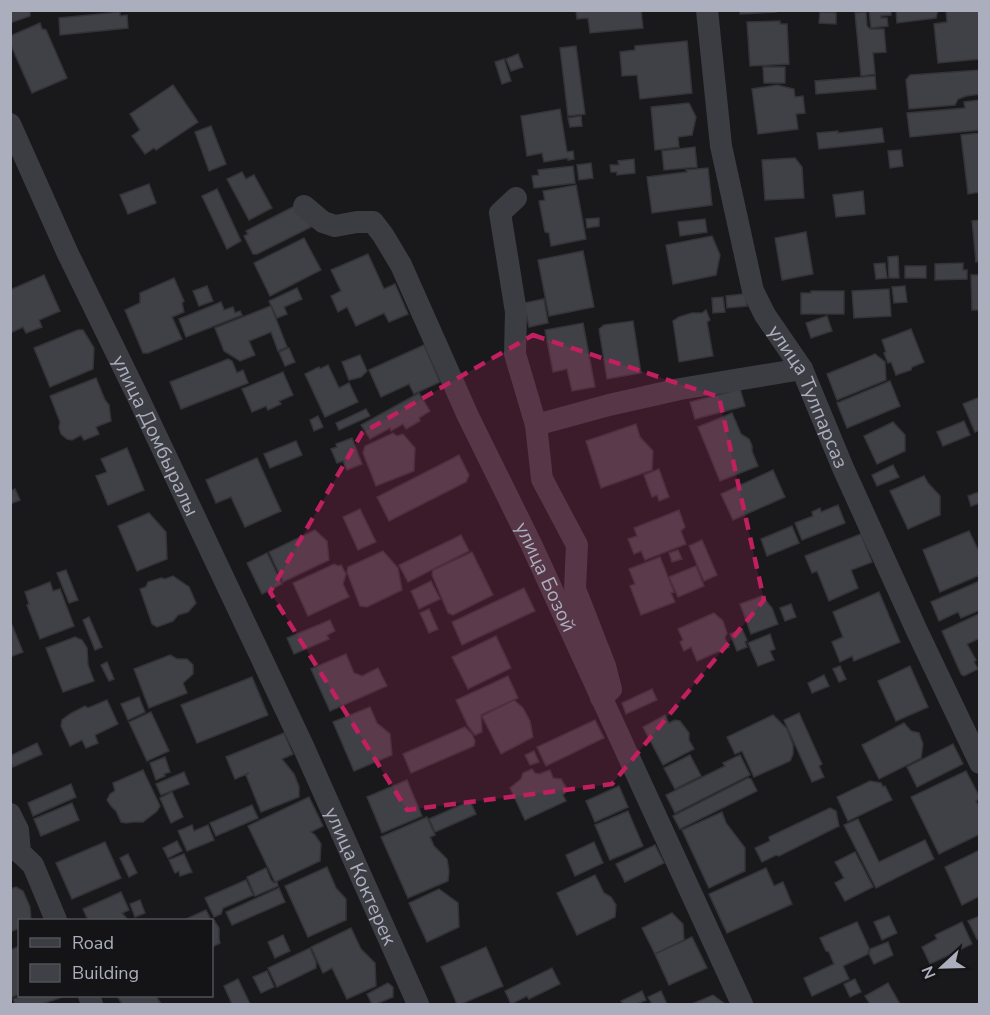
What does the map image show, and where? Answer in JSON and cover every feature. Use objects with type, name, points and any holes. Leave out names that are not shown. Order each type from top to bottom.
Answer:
[{"type":"street","name":"улица Тулпарсаз","points":[[708,10],[721,146],[753,291],[765,315],[802,369],[843,468],[916,631],[980,763]]},
{"type":"street","name":"улица Домбыралы","points":[[10,124],[68,254],[303,746]]},
{"type":"street","points":[[516,198],[500,213],[516,312],[515,354],[536,425],[542,479],[577,545],[576,589],[605,666],[611,689],[601,698]]},
{"type":"street","name":"улица Бозой","points":[[304,206],[323,222],[335,226],[373,222],[401,265],[468,416],[532,546],[742,1005]]},
{"type":"street","points":[[536,425],[680,389],[802,369]]},
{"type":"street","name":"улица Коктерек","points":[[303,746],[417,1005]]},
{"type":"street","points":[[10,814],[18,830],[15,848],[33,865],[56,919]]},
{"type":"highlighted area","points":[[533,335],[719,397],[764,600],[612,784],[407,810],[270,592],[362,433]]},
{"type":"building","points":[[10,10],[30,10],[30,16],[10,23]]},
{"type":"building","points":[[576,10],[641,10],[643,28],[590,33],[588,18],[577,19]]},
{"type":"building","points":[[740,10],[776,10],[776,12],[740,14]]},
{"type":"building","points":[[869,10],[891,10],[891,15],[881,16],[881,18],[887,18],[888,26],[871,28]]},
{"type":"building","points":[[896,10],[938,10],[936,18],[897,23]]},
{"type":"building","points":[[946,10],[980,10],[980,59],[938,63],[934,24],[947,22]]},
{"type":"building","points":[[120,12],[120,16],[127,15],[128,28],[60,35],[59,18]]},
{"type":"building","points":[[820,12],[836,13],[836,24],[819,23]]},
{"type":"building","points":[[866,12],[867,26],[870,29],[884,29],[886,52],[873,53],[875,74],[861,76],[855,13]]},
{"type":"building","points":[[780,21],[780,24],[787,24],[789,64],[750,66],[747,22]]},
{"type":"building","points":[[40,23],[42,29],[46,30],[67,78],[32,93],[10,43],[10,36]]},
{"type":"building","points":[[687,41],[692,93],[640,99],[637,75],[622,76],[620,52],[635,50],[635,46]]},
{"type":"building","points":[[576,46],[585,114],[568,116],[560,48]]},
{"type":"building","points":[[518,54],[523,67],[511,71],[506,59]]},
{"type":"building","points":[[504,59],[511,81],[502,84],[495,62]]},
{"type":"building","points":[[763,67],[785,67],[785,83],[764,83]]},
{"type":"building","points":[[980,70],[980,94],[958,99],[955,105],[909,109],[906,80],[910,75]]},
{"type":"building","points":[[875,76],[876,89],[816,94],[815,81]]},
{"type":"building","points":[[173,85],[198,122],[156,150],[154,148],[145,154],[132,136],[140,130],[130,114]]},
{"type":"building","points":[[777,85],[794,89],[795,97],[803,96],[805,113],[796,114],[798,129],[758,134],[752,89]]},
{"type":"building","points":[[980,100],[980,130],[910,137],[907,113],[965,108],[964,102]]},
{"type":"building","points":[[689,103],[696,117],[692,135],[678,137],[679,147],[655,150],[651,107]]},
{"type":"building","points":[[560,109],[567,152],[573,151],[574,159],[544,162],[542,153],[527,156],[521,116]]},
{"type":"building","points":[[581,116],[582,126],[570,127],[568,118]]},
{"type":"building","points":[[211,126],[226,164],[209,171],[195,132]]},
{"type":"building","points":[[882,128],[884,142],[819,149],[817,133]]},
{"type":"building","points":[[980,133],[980,192],[968,194],[961,135]]},
{"type":"building","points":[[695,147],[697,167],[664,170],[662,151]]},
{"type":"building","points":[[901,150],[903,166],[890,168],[888,151]]},
{"type":"building","points":[[795,158],[802,167],[804,198],[765,200],[762,160]]},
{"type":"building","points":[[634,159],[635,173],[617,175],[617,172],[611,172],[610,165],[619,165],[618,161]]},
{"type":"building","points":[[591,163],[593,178],[579,180],[577,165]]},
{"type":"building","points":[[573,166],[575,183],[534,188],[532,176],[539,175],[538,170]]},
{"type":"building","points":[[708,168],[712,205],[652,213],[647,177]]},
{"type":"building","points":[[242,172],[246,179],[254,175],[272,208],[249,220],[227,179]]},
{"type":"building","points":[[149,184],[156,203],[128,214],[120,195]]},
{"type":"building","points":[[576,185],[586,239],[551,246],[549,233],[545,232],[539,201],[545,200],[543,191]]},
{"type":"building","points":[[217,189],[241,241],[227,249],[202,196]]},
{"type":"building","points":[[863,191],[865,214],[836,217],[833,195]]},
{"type":"building","points":[[293,207],[313,226],[253,254],[244,236],[248,234],[246,231]]},
{"type":"building","points":[[599,218],[599,226],[587,228],[586,219]]},
{"type":"building","points":[[705,219],[707,232],[680,236],[678,222]]},
{"type":"building","points":[[980,220],[980,261],[976,262],[972,221]]},
{"type":"building","points":[[806,232],[813,274],[782,280],[775,238]]},
{"type":"building","points":[[712,236],[720,255],[716,275],[673,284],[666,245]]},
{"type":"building","points":[[304,238],[321,270],[270,296],[254,263]]},
{"type":"building","points":[[583,251],[594,307],[549,316],[538,260]]},
{"type":"building","points":[[368,254],[384,289],[395,284],[408,314],[389,322],[384,313],[356,326],[347,307],[338,312],[331,296],[341,291],[331,270]]},
{"type":"building","points":[[898,256],[899,278],[889,278],[888,257]]},
{"type":"building","points":[[885,263],[887,278],[876,279],[874,264]]},
{"type":"building","points":[[963,263],[963,270],[967,270],[967,279],[935,280],[935,264]]},
{"type":"building","points":[[905,266],[926,266],[926,278],[905,278]]},
{"type":"building","points":[[44,275],[60,311],[39,320],[42,327],[26,333],[23,327],[10,333],[10,290]]},
{"type":"building","points":[[971,275],[980,275],[980,310],[972,310]]},
{"type":"building","points":[[174,278],[184,301],[182,303],[184,312],[172,317],[182,339],[143,353],[125,310],[140,303],[140,293]]},
{"type":"building","points":[[207,286],[213,301],[199,306],[193,291]]},
{"type":"building","points":[[905,286],[907,302],[894,303],[892,287]]},
{"type":"building","points":[[297,288],[302,299],[284,307],[287,314],[277,318],[269,301]]},
{"type":"building","points":[[889,289],[891,316],[854,318],[852,291]]},
{"type":"building","points":[[811,291],[844,291],[844,314],[801,314],[801,293],[811,293]]},
{"type":"building","points":[[743,294],[747,306],[727,308],[726,296]]},
{"type":"building","points":[[723,297],[725,312],[713,313],[712,298]]},
{"type":"building","points":[[544,299],[548,323],[529,327],[524,303]]},
{"type":"building","points":[[221,302],[224,310],[233,307],[235,313],[240,311],[242,315],[186,337],[179,319]]},
{"type":"building","points":[[271,306],[287,347],[278,351],[271,332],[249,341],[255,355],[240,361],[224,351],[215,328]]},
{"type":"building","points":[[706,310],[710,320],[707,322],[713,356],[679,362],[673,321],[679,317],[702,313]]},
{"type":"building","points":[[827,316],[832,331],[811,338],[806,323]]},
{"type":"building","points":[[633,321],[641,373],[607,379],[599,329],[604,325]]},
{"type":"building","points":[[583,323],[595,387],[572,391],[567,369],[553,372],[545,330]]},
{"type":"building","points":[[911,329],[924,362],[896,375],[891,362],[888,363],[884,353],[886,352],[882,340]]},
{"type":"building","points":[[83,330],[94,348],[93,369],[50,387],[34,348]]},
{"type":"building","points":[[424,345],[440,382],[414,394],[409,384],[381,397],[369,370]]},
{"type":"building","points":[[289,348],[295,362],[285,366],[279,352]]},
{"type":"building","points":[[875,354],[885,362],[886,380],[837,400],[827,374]]},
{"type":"building","points":[[360,355],[367,371],[361,377],[349,380],[342,362]]},
{"type":"building","points":[[228,359],[232,361],[237,373],[243,370],[248,383],[181,409],[170,382]]},
{"type":"building","points":[[328,365],[339,388],[349,383],[358,402],[325,417],[305,374]]},
{"type":"building","points":[[283,372],[293,395],[279,401],[281,404],[268,410],[266,406],[252,412],[242,389]]},
{"type":"building","points":[[96,378],[109,405],[111,421],[96,427],[99,434],[84,440],[81,435],[72,440],[67,439],[61,434],[60,422],[50,396]]},
{"type":"building","points":[[890,381],[900,406],[847,428],[837,403]]},
{"type":"building","points":[[740,389],[745,406],[695,419],[690,402]]},
{"type":"building","points":[[419,393],[430,411],[419,418],[420,421],[406,429],[403,424],[391,431],[390,428],[370,439],[361,425]]},
{"type":"building","points":[[980,397],[980,430],[975,432],[963,404]]},
{"type":"building","points":[[366,409],[370,416],[339,430],[336,423]]},
{"type":"building","points":[[732,413],[741,434],[749,439],[758,466],[720,481],[698,427]]},
{"type":"building","points":[[318,416],[323,427],[314,431],[310,420]]},
{"type":"building","points":[[964,421],[970,435],[943,446],[937,432]]},
{"type":"building","points":[[893,422],[905,435],[905,451],[877,464],[864,436]]},
{"type":"building","points":[[636,424],[640,437],[653,451],[652,470],[601,488],[586,441]]},
{"type":"building","points":[[393,433],[397,436],[403,434],[415,448],[414,471],[376,486],[363,453],[365,446]]},
{"type":"building","points":[[352,438],[362,464],[347,470],[343,461],[337,463],[331,449],[337,447],[336,444]]},
{"type":"building","points":[[296,441],[302,455],[270,468],[264,454]]},
{"type":"building","points":[[127,448],[144,490],[108,505],[96,476],[107,472],[101,459]]},
{"type":"building","points":[[459,455],[469,475],[466,482],[389,521],[377,497]]},
{"type":"building","points":[[257,458],[281,511],[245,527],[231,497],[216,503],[206,480]]},
{"type":"building","points":[[893,465],[899,477],[877,486],[872,475]]},
{"type":"building","points":[[659,469],[669,497],[659,501],[657,495],[652,497],[644,475]]},
{"type":"building","points":[[773,470],[785,497],[733,520],[721,494]]},
{"type":"building","points":[[924,476],[940,496],[940,515],[908,529],[890,491]]},
{"type":"building","points":[[15,489],[20,500],[10,504],[10,491]]},
{"type":"building","points":[[979,492],[980,503],[971,506],[968,496]]},
{"type":"building","points":[[838,505],[845,523],[802,540],[795,523],[813,516],[812,512],[820,508],[821,512]]},
{"type":"building","points":[[360,509],[376,542],[358,550],[343,517]]},
{"type":"building","points":[[679,510],[685,527],[681,531],[686,544],[645,560],[641,551],[634,554],[628,539],[637,536],[634,528]]},
{"type":"building","points":[[149,513],[166,532],[167,559],[137,571],[118,526]]},
{"type":"building","points":[[792,526],[799,543],[767,556],[761,539]]},
{"type":"building","points":[[315,530],[327,541],[329,560],[283,582],[269,552]]},
{"type":"building","points":[[969,531],[980,554],[980,575],[940,592],[923,550]]},
{"type":"building","points":[[861,534],[872,562],[851,570],[858,588],[829,601],[817,571],[812,573],[805,556]]},
{"type":"building","points":[[461,535],[469,551],[408,582],[399,565]]},
{"type":"building","points":[[702,540],[717,575],[704,581],[689,546]]},
{"type":"building","points":[[678,550],[682,559],[672,562],[669,553]]},
{"type":"building","points":[[383,551],[398,568],[402,590],[367,607],[360,606],[347,572],[348,567]]},
{"type":"building","points":[[472,552],[493,595],[453,615],[448,613],[432,575],[433,570]]},
{"type":"building","points":[[267,553],[282,584],[262,594],[247,563]]},
{"type":"building","points":[[660,557],[674,592],[671,593],[675,602],[641,615],[630,586],[635,584],[629,569]]},
{"type":"building","points":[[334,564],[341,565],[346,574],[343,584],[349,597],[308,616],[293,583]]},
{"type":"building","points":[[696,566],[704,586],[678,597],[669,577]]},
{"type":"building","points":[[66,570],[78,600],[69,603],[57,573]]},
{"type":"building","points":[[173,576],[189,587],[196,603],[188,612],[157,627],[152,624],[140,589],[146,587],[148,582]]},
{"type":"building","points":[[431,581],[440,599],[419,609],[411,591]]},
{"type":"building","points":[[980,581],[980,610],[961,618],[958,612],[939,621],[931,602]]},
{"type":"building","points":[[50,582],[53,591],[60,589],[74,626],[40,639],[27,605],[29,604],[25,592]]},
{"type":"building","points":[[524,588],[535,611],[462,645],[452,622]]},
{"type":"building","points":[[879,592],[900,642],[854,661],[852,656],[840,662],[832,642],[843,637],[833,612]]},
{"type":"building","points":[[762,596],[772,608],[778,624],[751,634],[740,604]]},
{"type":"building","points":[[791,604],[796,617],[785,621],[780,608]]},
{"type":"building","points":[[429,609],[438,629],[429,633],[420,613]]},
{"type":"building","points":[[714,613],[723,621],[727,633],[725,638],[729,647],[697,661],[691,647],[684,651],[680,642],[683,640],[678,629]]},
{"type":"building","points":[[979,614],[980,638],[967,644],[978,669],[964,676],[961,674],[942,631]]},
{"type":"building","points":[[89,617],[102,647],[95,650],[83,620]]},
{"type":"building","points":[[10,620],[23,652],[10,657]]},
{"type":"building","points":[[330,620],[335,631],[327,635],[329,639],[294,654],[287,638]]},
{"type":"building","points":[[742,629],[747,640],[745,642],[747,647],[737,651],[730,634]]},
{"type":"building","points":[[770,634],[775,649],[770,651],[774,660],[758,666],[748,643]]},
{"type":"building","points":[[496,636],[511,668],[468,689],[452,657]]},
{"type":"building","points":[[75,637],[82,640],[87,648],[88,665],[94,681],[63,692],[46,648]]},
{"type":"building","points":[[346,654],[354,673],[362,676],[378,668],[387,686],[330,711],[311,669]]},
{"type":"building","points":[[170,655],[177,659],[187,659],[193,665],[193,674],[183,683],[187,693],[149,708],[134,669]]},
{"type":"building","points":[[107,662],[114,679],[109,681],[101,665]]},
{"type":"building","points":[[840,666],[846,679],[839,682],[833,669]]},
{"type":"building","points":[[910,666],[928,707],[896,721],[878,681]]},
{"type":"building","points":[[824,675],[829,686],[812,693],[808,683]]},
{"type":"building","points":[[508,676],[518,698],[481,715],[482,732],[475,735],[468,726],[456,700]]},
{"type":"building","points":[[252,677],[268,715],[197,743],[181,705]]},
{"type":"building","points":[[652,689],[657,700],[626,714],[622,703]]},
{"type":"building","points":[[139,697],[145,712],[128,720],[121,704]]},
{"type":"building","points":[[107,700],[118,724],[95,735],[98,743],[86,748],[82,740],[70,746],[61,726],[62,720],[85,706],[88,708]]},
{"type":"building","points":[[514,700],[523,708],[530,721],[533,737],[501,754],[482,716]]},
{"type":"building","points":[[370,707],[377,723],[390,734],[392,755],[354,771],[333,722]]},
{"type":"building","points":[[151,712],[169,751],[147,761],[129,722]]},
{"type":"building","points":[[799,713],[822,764],[819,766],[824,777],[812,782],[784,720]]},
{"type":"building","points":[[665,715],[669,723],[675,720],[680,721],[689,733],[689,740],[694,749],[663,765],[643,727]]},
{"type":"building","points":[[773,715],[787,729],[793,745],[793,754],[790,761],[754,777],[742,751],[735,754],[727,737]]},
{"type":"building","points":[[595,720],[604,738],[546,766],[537,747]]},
{"type":"building","points":[[904,723],[911,731],[919,733],[923,744],[921,758],[879,779],[862,745]]},
{"type":"building","points":[[465,727],[472,734],[475,741],[474,746],[411,773],[403,754]]},
{"type":"building","points":[[284,733],[293,754],[282,759],[294,774],[299,787],[299,797],[261,812],[246,775],[249,773],[235,779],[226,757]]},
{"type":"building","points":[[37,743],[42,754],[13,767],[10,756]]},
{"type":"building","points":[[953,744],[963,764],[917,787],[907,767]]},
{"type":"building","points":[[534,751],[539,762],[530,765],[525,755]]},
{"type":"building","points":[[690,755],[701,776],[675,789],[664,768]]},
{"type":"building","points":[[740,755],[750,775],[675,813],[666,795],[725,766],[723,763]]},
{"type":"building","points":[[165,757],[170,772],[156,780],[150,763]]},
{"type":"building","points":[[532,769],[539,774],[550,770],[553,778],[561,779],[566,787],[563,795],[566,801],[525,820],[510,788],[521,779],[523,773]]},
{"type":"building","points":[[143,770],[160,806],[143,822],[121,822],[107,800],[115,791],[113,783]]},
{"type":"building","points":[[966,771],[980,798],[976,801],[980,809],[980,834],[939,854],[911,797]]},
{"type":"building","points":[[184,772],[189,784],[161,795],[156,784]]},
{"type":"building","points":[[748,778],[751,779],[757,791],[680,829],[673,816]]},
{"type":"building","points":[[407,780],[422,816],[382,833],[367,797]]},
{"type":"building","points":[[870,781],[885,786],[892,800],[848,821],[837,797]]},
{"type":"building","points":[[71,784],[76,797],[33,816],[28,803]]},
{"type":"building","points":[[619,786],[628,807],[595,822],[586,801]]},
{"type":"building","points":[[172,792],[183,817],[171,823],[160,798]]},
{"type":"building","points":[[309,797],[323,826],[311,832],[321,844],[320,861],[275,882],[248,826]]},
{"type":"building","points":[[470,801],[476,814],[435,832],[429,819]]},
{"type":"building","points":[[72,803],[79,820],[41,836],[34,819]]},
{"type":"building","points":[[252,805],[258,818],[216,836],[210,823]]},
{"type":"building","points":[[830,808],[836,811],[839,826],[762,862],[755,848],[770,841],[769,837]]},
{"type":"building","points":[[628,811],[643,846],[610,860],[595,825]]},
{"type":"building","points":[[722,812],[726,823],[745,848],[745,871],[709,888],[682,830]]},
{"type":"building","points":[[427,817],[435,835],[430,837],[434,846],[447,859],[448,881],[408,898],[381,837]]},
{"type":"building","points":[[858,819],[879,862],[925,840],[934,859],[876,888],[844,825]]},
{"type":"building","points":[[192,825],[194,831],[208,825],[214,840],[187,851],[178,831]]},
{"type":"building","points":[[177,841],[182,851],[168,858],[163,848]]},
{"type":"building","points":[[105,842],[121,878],[72,899],[56,863]]},
{"type":"building","points":[[594,842],[603,863],[575,876],[566,855]]},
{"type":"building","points":[[655,845],[664,863],[625,882],[616,864]]},
{"type":"building","points":[[980,850],[980,896],[962,905],[945,867]]},
{"type":"building","points":[[855,852],[873,887],[845,901],[835,883],[844,878],[835,862]]},
{"type":"building","points":[[128,854],[137,873],[129,877],[120,858]]},
{"type":"building","points":[[184,854],[192,872],[180,876],[179,871],[175,873],[169,860]]},
{"type":"building","points":[[327,867],[336,888],[346,899],[346,920],[308,937],[285,886]]},
{"type":"building","points":[[266,868],[271,880],[274,883],[277,882],[278,886],[255,896],[247,877]]},
{"type":"building","points":[[766,868],[774,886],[783,882],[792,904],[727,933],[709,894]]},
{"type":"building","points":[[595,875],[604,893],[611,897],[616,905],[615,917],[577,935],[557,893]]},
{"type":"building","points":[[246,880],[253,895],[223,908],[221,914],[214,917],[205,898]]},
{"type":"building","points":[[16,887],[23,891],[30,907],[31,919],[18,919],[18,929],[10,932],[10,889]]},
{"type":"building","points":[[279,888],[285,902],[232,925],[226,912]]},
{"type":"building","points":[[439,889],[458,903],[459,927],[427,942],[409,903]]},
{"type":"building","points":[[121,892],[129,910],[122,913],[127,919],[88,919],[83,909]]},
{"type":"building","points":[[140,900],[145,913],[135,917],[130,904]]},
{"type":"building","points":[[206,910],[210,919],[186,919]]},
{"type":"building","points":[[672,913],[683,924],[684,940],[655,954],[642,928]]},
{"type":"building","points":[[889,916],[897,933],[882,940],[874,922]]},
{"type":"building","points":[[980,916],[980,938],[977,939],[968,921]]},
{"type":"building","points":[[213,920],[219,928],[220,943],[213,946]]},
{"type":"building","points":[[857,922],[869,948],[868,954],[843,966],[849,979],[812,996],[804,978],[834,964],[820,938]]},
{"type":"building","points":[[962,922],[972,944],[930,964],[922,947],[937,939],[935,935]]},
{"type":"building","points":[[351,928],[361,949],[375,963],[376,986],[347,999],[332,968],[323,973],[311,947]]},
{"type":"building","points":[[283,935],[290,951],[275,958],[268,942]]},
{"type":"building","points":[[692,937],[707,968],[669,985],[655,954]]},
{"type":"building","points":[[888,942],[893,955],[874,964],[869,954],[870,949]]},
{"type":"building","points":[[18,947],[18,995],[10,998],[10,950]]},
{"type":"building","points":[[486,947],[503,986],[457,1004],[441,967]]},
{"type":"building","points":[[310,948],[316,968],[277,987],[268,968]]},
{"type":"building","points":[[552,968],[560,984],[529,999],[527,996],[511,1004],[505,991]]},
{"type":"building","points":[[267,971],[274,987],[261,993],[253,977]]},
{"type":"building","points":[[238,979],[250,1004],[232,1004],[224,986]]},
{"type":"building","points":[[855,979],[861,992],[850,997],[844,984]]},
{"type":"building","points":[[388,983],[393,987],[393,997],[372,1004],[367,994]]},
{"type":"building","points":[[888,983],[900,1004],[870,1004],[865,996]]},
{"type":"building","points":[[642,991],[646,1000],[637,1004],[623,1004],[621,1001]]},
{"type":"building","points":[[661,991],[667,1004],[652,1004],[648,997]]},
{"type":"building","points":[[713,995],[725,1004],[692,1004]]},
{"type":"building","points":[[62,997],[42,1004],[15,1004],[13,999]]},
{"type":"building","points":[[118,997],[157,997],[161,1004],[122,1004]]}]
